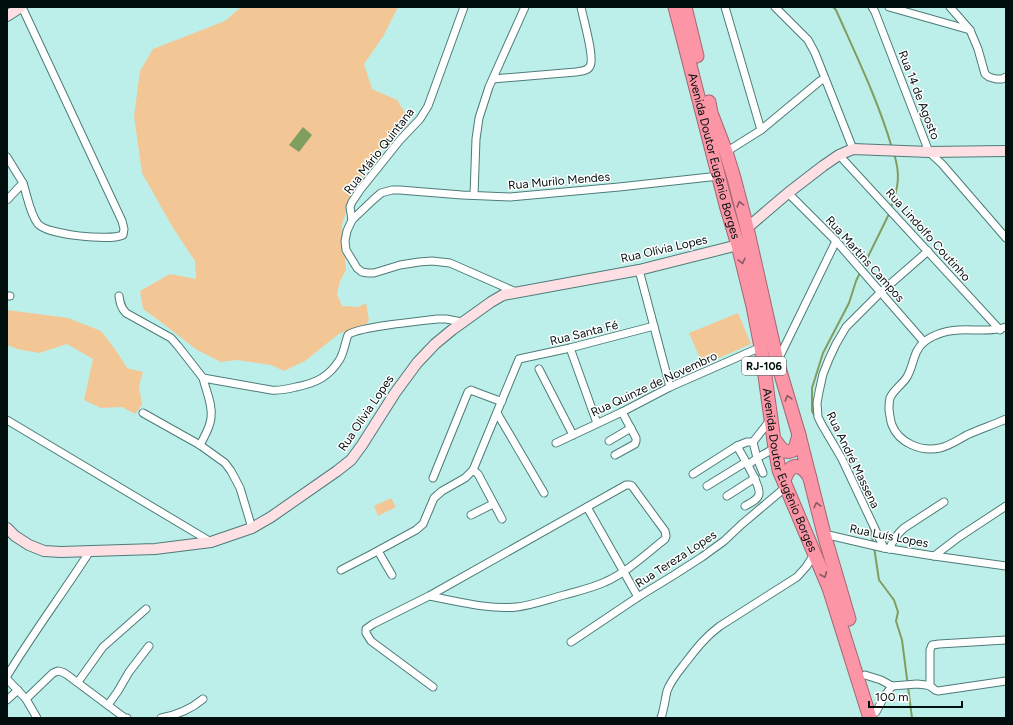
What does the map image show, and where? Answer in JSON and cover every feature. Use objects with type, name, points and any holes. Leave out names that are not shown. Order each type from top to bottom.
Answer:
[{"type":"highway","name":"Avenida Doutor Eugênio Borges","points":[[675,7],[753,306],[761,347],[779,470],[830,588],[874,716]]},
{"type":"highway","name":"Avenida Doutor Eugênio Borges","points":[[685,7],[711,113],[726,152],[747,228],[777,361],[799,435],[824,534],[865,675],[874,716]]},
{"type":"highway","points":[[774,443],[786,452],[792,451],[795,449],[799,435]]},
{"type":"highway","points":[[785,484],[786,473],[789,469],[794,467],[800,467],[803,469],[810,478]]},
{"type":"street","points":[[7,16],[22,7],[122,222],[124,229],[123,235],[115,237],[74,236],[46,229],[38,224],[29,203],[23,183],[7,157]]},
{"type":"street","name":"Rua Mário Quintana","points":[[352,220],[350,207],[360,190],[400,140],[420,119],[428,106],[464,7]]},
{"type":"street","points":[[474,195],[476,139],[479,118],[493,79],[524,7]]},
{"type":"street","points":[[493,79],[576,72],[589,68],[591,65],[590,50],[580,7]]},
{"type":"street","points":[[725,7],[761,130]]},
{"type":"street","points":[[775,7],[808,40],[815,53],[853,149]]},
{"type":"street","name":"Rua 14 de Agosto","points":[[872,7],[929,152],[942,164],[1006,238]]},
{"type":"street","points":[[889,7],[970,30]]},
{"type":"street","points":[[950,7],[970,30],[986,74],[989,77],[996,79],[1006,77]]},
{"type":"street","points":[[726,152],[761,130],[820,81],[825,79]]},
{"type":"street","points":[[747,228],[788,193],[839,155],[853,149],[929,152],[1006,151]]},
{"type":"street","name":"Rua Lindolfo Coutinho","points":[[839,155],[928,251],[1003,328]]},
{"type":"street","name":"Rua Murilo Mendes","points":[[352,220],[382,193],[392,190],[499,197],[619,187],[719,176]]},
{"type":"street","points":[[7,200],[23,183]]},
{"type":"street","name":"Rua Martins Campos","points":[[788,193],[836,241],[924,342]]},
{"type":"street","points":[[352,220],[347,231],[345,241],[346,250],[357,268],[362,272],[374,273],[400,265],[419,262],[432,261],[450,263],[516,292]]},
{"type":"street","points":[[777,361],[836,241]]},
{"type":"street","name":"Rua Olívia Lopes","points":[[7,528],[15,536],[29,545],[44,551],[61,552],[155,549],[211,542],[252,528],[271,517],[351,460],[399,387],[417,363],[435,344],[462,322],[503,295],[639,270],[738,245]]},
{"type":"street","name":"Rua André Massena","points":[[883,548],[842,459],[818,417],[817,403],[823,374],[836,344],[846,327],[880,292],[928,251]]},
{"type":"street","points":[[639,270],[670,387]]},
{"type":"street","points":[[119,296],[121,306],[126,313],[171,338],[203,378],[210,404],[211,419],[200,445]]},
{"type":"street","points":[[203,378],[280,391],[295,388],[320,380],[329,373],[340,359],[348,335],[354,332],[370,328],[437,319],[462,322]]},
{"type":"street","name":"Rua Santa Fé","points":[[502,401],[519,359],[570,348],[654,326]]},
{"type":"street","points":[[1003,328],[990,330],[952,330],[934,336],[924,342],[918,349],[906,378],[892,394],[890,402],[890,416],[891,424],[894,430],[907,444],[926,449],[947,446],[1006,419]]},
{"type":"street","name":"Rua Quinze de Novembro","points":[[556,443],[622,412],[670,387],[761,347]]},
{"type":"street","points":[[570,348],[597,423]]},
{"type":"street","points":[[538,369],[573,434]]},
{"type":"street","points":[[341,570],[416,530],[423,524],[434,498],[442,491],[465,478],[474,470],[502,401],[471,390],[468,392],[433,478]]},
{"type":"street","points":[[615,455],[635,444],[636,441],[636,438],[622,412]]},
{"type":"street","points":[[143,413],[200,445],[225,463],[240,488],[252,528]]},
{"type":"street","points":[[497,413],[544,493]]},
{"type":"street","points":[[763,473],[756,458],[753,442],[771,418]]},
{"type":"street","points":[[7,420],[211,542]]},
{"type":"street","points":[[609,441],[631,428]]},
{"type":"street","points":[[693,474],[738,446],[747,442],[753,442]]},
{"type":"street","points":[[707,486],[747,464],[774,443]]},
{"type":"street","points":[[738,446],[755,478],[759,491],[759,496],[745,506]]},
{"type":"street","points":[[474,470],[478,474],[502,519]]},
{"type":"street","points":[[727,496],[755,478]]},
{"type":"street","name":"Rua Tereza Lopes","points":[[571,642],[718,545],[785,484]]},
{"type":"street","points":[[429,596],[478,605],[515,607],[541,601],[605,582],[624,571],[665,539],[665,531],[632,486],[624,486],[429,596],[366,629],[366,633],[370,641],[433,687]]},
{"type":"street","points":[[883,548],[904,528],[944,502]]},
{"type":"street","points":[[471,515],[493,504]]},
{"type":"street","name":"Rua Luís Lopes","points":[[824,534],[883,548],[934,556],[1006,506]]},
{"type":"street","points":[[587,507],[638,597]]},
{"type":"street","points":[[7,676],[26,645],[90,551]]},
{"type":"street","points":[[378,551],[392,575]]},
{"type":"street","points":[[664,717],[668,690],[674,676],[701,642],[720,626],[797,577],[815,553]]},
{"type":"street","points":[[934,556],[1006,566]]},
{"type":"street","points":[[78,682],[102,647],[146,609]]},
{"type":"street","points":[[930,686],[930,650],[932,646],[939,644],[1006,640]]},
{"type":"street","points":[[108,705],[129,672],[149,646]]},
{"type":"street","points":[[26,699],[58,671],[66,674],[78,682],[127,718]]},
{"type":"street","points":[[865,675],[881,680],[892,686],[930,686],[938,692],[1006,681]]},
{"type":"street","points":[[7,679],[26,699],[37,718]]},
{"type":"street","points":[[874,716],[884,697],[892,686]]},
{"type":"street","points":[[7,700],[18,690]]},
{"type":"street","points":[[161,718],[186,711],[203,699]]},
{"type":"shaded area","points":[[241,7],[398,7],[384,35],[364,64],[372,89],[397,100],[408,117],[408,124],[387,142],[373,160],[351,195],[342,225],[346,270],[340,281],[337,294],[342,306],[358,307],[366,303],[369,320],[365,326],[340,333],[305,361],[284,371],[271,365],[236,360],[221,362],[197,350],[143,309],[140,291],[170,274],[196,279],[195,261],[173,228],[142,173],[134,116],[140,71],[153,49],[225,21]]},
{"type":"shaded area","points":[[303,127],[312,135],[299,152],[289,145]]},
{"type":"shaded area","points":[[7,310],[68,318],[101,331],[127,368],[143,372],[139,386],[142,405],[135,414],[122,407],[101,408],[84,400],[93,359],[67,344],[39,353],[17,349],[7,345]]},
{"type":"shaded area","points":[[738,313],[751,344],[703,365],[689,333]]},
{"type":"shaded area","points":[[391,498],[396,507],[378,516],[374,506]]},
{"type":"waterway","points":[[833,7],[836,10],[866,78],[892,148]]},
{"type":"waterway","points":[[891,208],[898,181],[894,154]]},
{"type":"waterway","points":[[816,418],[812,411],[812,388],[823,353],[849,303],[856,281],[890,212]]},
{"type":"waterway","points":[[870,525],[873,543]]},
{"type":"waterway","points":[[874,547],[879,580],[894,600],[898,612],[896,621],[902,640],[912,718]]}]
